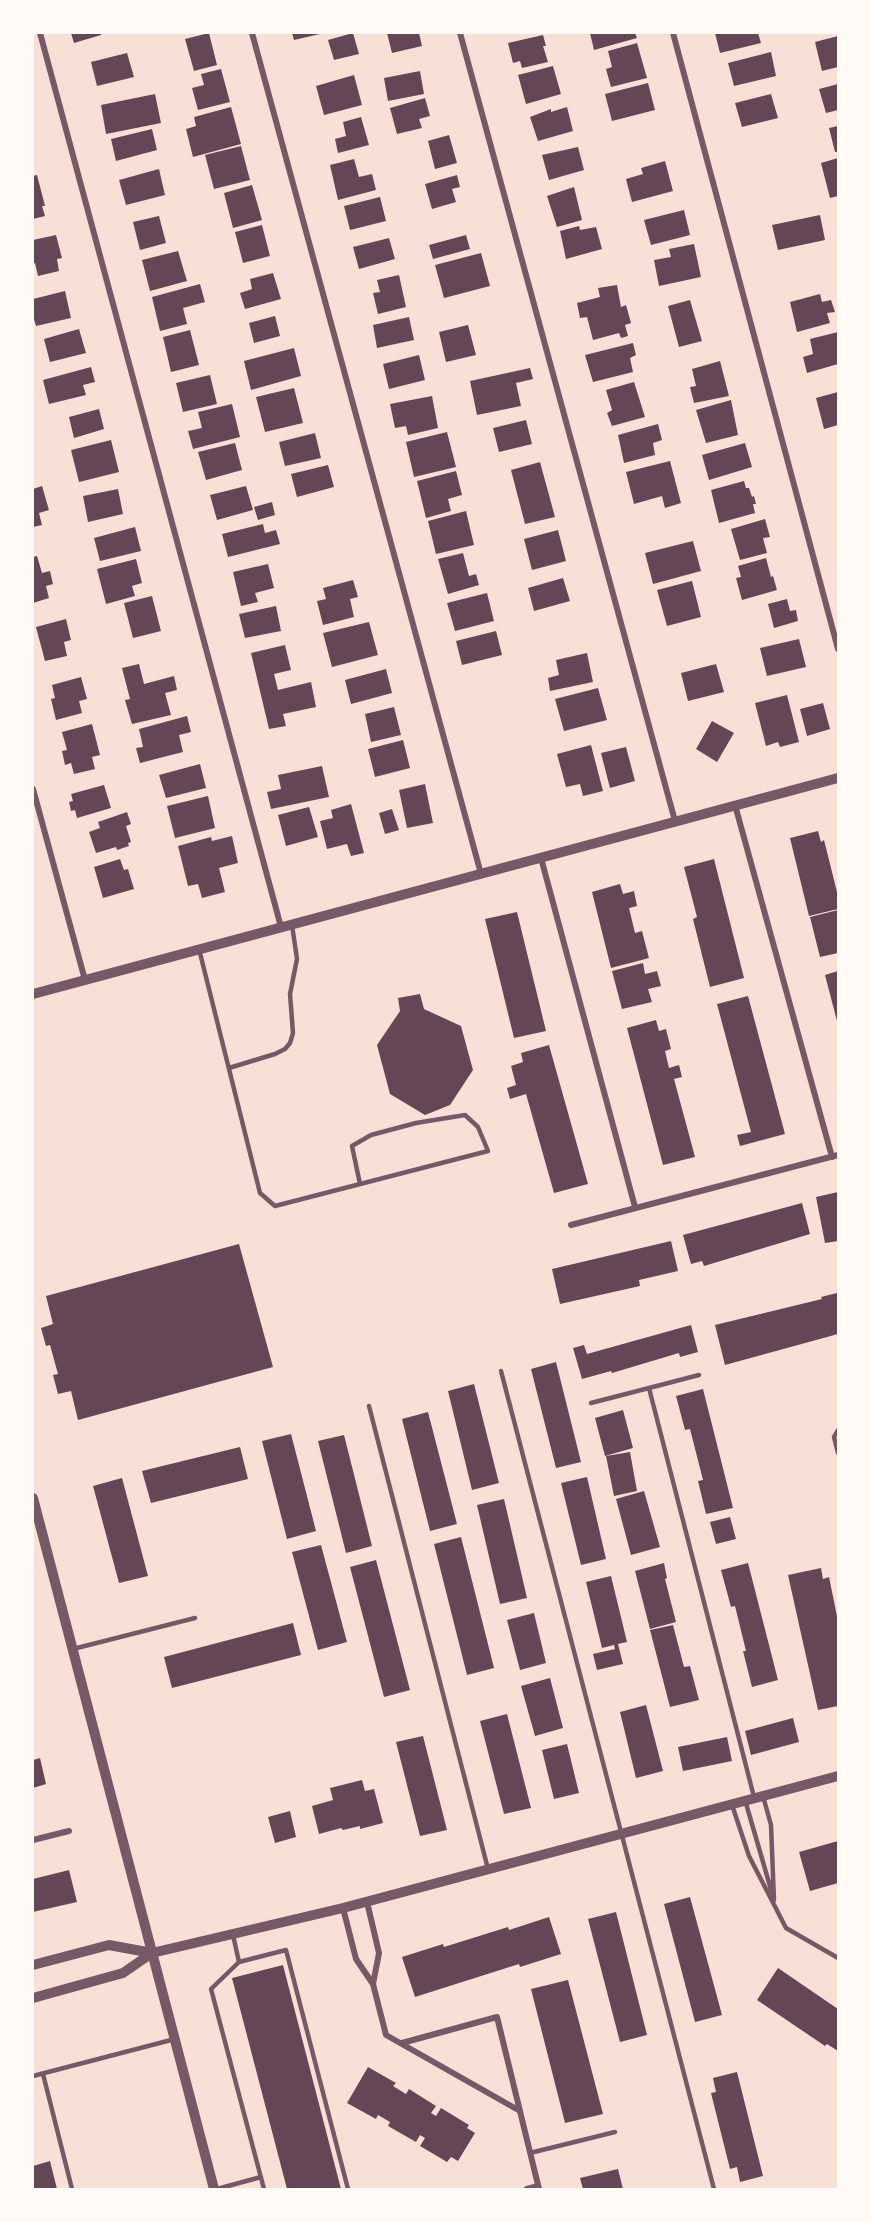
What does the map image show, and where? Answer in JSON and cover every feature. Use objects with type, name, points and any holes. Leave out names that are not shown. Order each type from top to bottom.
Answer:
[{"type":"street","points":[[40,33],[286,926]]},
{"type":"street","points":[[252,33],[481,874]]},
{"type":"street","points":[[460,33],[675,821]]},
{"type":"street","points":[[673,33],[838,649]]},
{"type":"street","points":[[33,994],[838,778]]},
{"type":"street","points":[[33,789],[85,980]]},
{"type":"street","points":[[571,1225],[835,1156],[735,805]]},
{"type":"street","points":[[541,858],[635,1207]]},
{"type":"street","points":[[33,1498],[215,2189]]},
{"type":"street","points":[[33,1998],[123,1973],[152,1953],[367,1902],[838,1776]]},
{"type":"street","points":[[33,1840],[69,1831]]},
{"type":"street","points":[[367,1902],[379,1953],[373,1984]]},
{"type":"street","points":[[343,1908],[356,1959],[373,1984],[386,2035],[520,2111]]},
{"type":"street","points":[[33,1965],[109,1945],[152,1953]]},
{"type":"street","points":[[402,2043],[497,2017],[538,2188],[527,2189]]},
{"type":"lane","points":[[229,1068],[280,1052],[285,1049],[292,1038],[290,994],[297,959],[286,926]]},
{"type":"lane","points":[[199,949],[260,1193],[275,1206],[360,1184],[488,1150],[478,1127],[465,1115],[416,1123],[371,1135],[352,1146],[360,1184]]},
{"type":"lane","points":[[501,1371],[714,2189]]},
{"type":"lane","points":[[591,1403],[699,1375]]},
{"type":"lane","points":[[649,1388],[754,1798],[774,1903]]},
{"type":"lane","points":[[369,1406],[488,1869]]},
{"type":"lane","points":[[838,1430],[834,1437],[838,1453]]},
{"type":"lane","points":[[72,1649],[195,1618]]},
{"type":"lane","points":[[754,1798],[771,1824],[774,1903]]},
{"type":"lane","points":[[732,1804],[742,1841],[786,1928],[838,1958]]},
{"type":"lane","points":[[233,1934],[239,1962]]},
{"type":"lane","points":[[264,2189],[211,1989],[239,1962],[286,1950],[348,2189]]},
{"type":"lane","points":[[33,2076],[175,2039]]},
{"type":"lane","points":[[43,2074],[72,2189]]},
{"type":"lane","points":[[530,2153],[615,2132]]},
{"type":"lane","points":[[215,2189],[261,2177]]},
{"type":"building","points":[[71,33],[101,33],[101,35],[74,43]]},
{"type":"building","points":[[209,33],[217,65],[194,71],[185,39]]},
{"type":"building","points":[[292,33],[320,33],[320,34],[294,40]]},
{"type":"building","points":[[353,33],[359,54],[334,60],[328,40]]},
{"type":"building","points":[[387,33],[419,33],[422,46],[392,53]]},
{"type":"building","points":[[590,33],[635,33],[637,38],[594,50]]},
{"type":"building","points":[[715,33],[758,33],[761,43],[720,53]]},
{"type":"building","points":[[543,35],[546,46],[543,46],[548,62],[522,68],[520,61],[513,63],[508,43]]},
{"type":"building","points":[[838,36],[838,67],[822,71],[815,42]]},
{"type":"building","points":[[637,43],[647,78],[611,87],[606,69],[612,67],[608,51]]},
{"type":"building","points":[[771,52],[776,76],[734,86],[728,63]]},
{"type":"building","points":[[127,53],[134,77],[97,86],[91,62]]},
{"type":"building","points":[[553,66],[561,94],[526,104],[518,75]]},
{"type":"building","points":[[221,69],[230,102],[198,110],[192,88],[204,85],[201,74]]},
{"type":"building","points":[[420,71],[424,94],[388,101],[384,78]]},
{"type":"building","points":[[354,75],[362,105],[324,115],[316,86]]},
{"type":"building","points":[[648,83],[655,110],[612,121],[605,94]]},
{"type":"building","points":[[838,84],[838,110],[826,113],[819,89]]},
{"type":"building","points":[[155,94],[161,123],[106,134],[101,105]]},
{"type":"building","points":[[771,94],[778,118],[742,127],[735,103]]},
{"type":"building","points":[[425,98],[430,116],[419,119],[422,128],[397,134],[390,108]]},
{"type":"building","points":[[231,107],[241,144],[193,157],[186,129],[196,126],[194,117]]},
{"type":"building","points":[[567,107],[573,131],[538,141],[530,117],[551,109],[551,112]]},
{"type":"building","points":[[361,117],[369,145],[338,153],[335,139],[346,136],[343,122]]},
{"type":"building","points":[[838,126],[838,152],[835,152],[829,128]]},
{"type":"building","points":[[152,129],[157,150],[116,161],[111,139]]},
{"type":"building","points":[[449,135],[457,163],[435,169],[428,141]]},
{"type":"building","points":[[241,146],[250,180],[214,189],[205,155]]},
{"type":"building","points":[[578,147],[584,170],[549,180],[542,155]]},
{"type":"building","points":[[838,158],[838,196],[830,198],[821,163]]},
{"type":"building","points":[[354,159],[359,177],[372,174],[376,190],[338,200],[330,165]]},
{"type":"building","points":[[665,161],[673,191],[632,202],[626,179],[643,174],[641,168]]},
{"type":"building","points":[[159,169],[165,195],[126,205],[119,180]]},
{"type":"building","points":[[37,175],[45,206],[42,206],[45,216],[33,219],[33,176]]},
{"type":"building","points":[[457,175],[460,187],[452,189],[456,202],[432,209],[425,184]]},
{"type":"building","points":[[252,185],[262,220],[233,228],[224,193]]},
{"type":"building","points":[[574,187],[582,220],[557,227],[547,196]]},
{"type":"building","points":[[380,197],[386,221],[350,230],[344,206]]},
{"type":"building","points":[[684,210],[690,235],[651,245],[644,220]]},
{"type":"building","points":[[820,215],[825,240],[778,250],[772,225]]},
{"type":"building","points":[[159,216],[166,243],[140,250],[133,222]]},
{"type":"building","points":[[262,225],[270,256],[243,263],[235,232]]},
{"type":"building","points":[[579,226],[580,230],[596,227],[602,249],[566,259],[560,231]]},
{"type":"building","points":[[56,235],[62,258],[57,259],[59,271],[38,276],[35,263],[33,264],[33,240]]},
{"type":"building","points":[[466,235],[470,249],[433,259],[429,245]]},
{"type":"building","points":[[389,238],[395,259],[359,269],[353,247]]},
{"type":"building","points":[[694,244],[701,277],[659,286],[654,260],[671,257],[669,249]]},
{"type":"building","points":[[178,251],[187,281],[150,291],[142,260]]},
{"type":"building","points":[[481,253],[490,286],[444,298],[435,265]]},
{"type":"building","points":[[273,273],[281,299],[245,309],[240,293],[252,289],[250,279]]},
{"type":"building","points":[[399,275],[406,307],[378,314],[373,293],[380,292],[377,280]]},
{"type":"building","points":[[200,284],[205,302],[183,308],[187,324],[160,331],[152,297]]},
{"type":"building","points":[[617,285],[621,307],[626,305],[631,323],[625,325],[628,336],[621,338],[619,333],[593,340],[587,317],[580,318],[577,303],[600,297],[598,288]]},
{"type":"building","points":[[65,291],[71,318],[36,326],[33,316],[33,299]]},
{"type":"building","points":[[820,294],[822,302],[831,300],[835,312],[827,313],[830,323],[797,332],[790,302]]},
{"type":"building","points":[[690,300],[702,341],[679,347],[668,306]]},
{"type":"building","points":[[275,316],[280,336],[254,343],[249,323]]},
{"type":"building","points":[[409,317],[414,340],[377,348],[373,325]]},
{"type":"building","points":[[468,325],[476,355],[446,362],[439,332]]},
{"type":"building","points":[[79,329],[86,353],[50,362],[44,339]]},
{"type":"building","points":[[190,330],[199,365],[171,372],[163,337]]},
{"type":"building","points":[[838,332],[838,364],[807,373],[803,357],[813,354],[810,339]]},
{"type":"building","points":[[633,343],[636,355],[630,358],[633,372],[593,382],[585,355]]},
{"type":"building","points":[[294,348],[301,376],[251,390],[244,361]]},
{"type":"building","points":[[419,355],[425,380],[389,389],[383,364]]},
{"type":"building","points":[[720,361],[729,396],[694,403],[690,387],[696,386],[692,369]]},
{"type":"building","points":[[91,367],[95,382],[83,385],[86,395],[49,404],[43,380]]},
{"type":"building","points":[[530,368],[533,379],[516,383],[521,406],[477,415],[470,381]]},
{"type":"building","points":[[210,375],[217,404],[183,412],[176,383]]},
{"type":"building","points":[[634,382],[645,417],[612,426],[607,413],[612,410],[606,390]]},
{"type":"building","points":[[294,388],[303,423],[265,432],[256,397]]},
{"type":"building","points":[[838,392],[838,425],[824,429],[816,398]]},
{"type":"building","points":[[432,396],[438,428],[408,435],[406,426],[395,428],[390,404]]},
{"type":"building","points":[[731,400],[738,435],[706,443],[696,410]]},
{"type":"building","points":[[232,404],[240,437],[193,449],[188,431],[202,428],[198,412]]},
{"type":"building","points":[[99,409],[104,429],[74,438],[69,417]]},
{"type":"building","points":[[526,420],[532,444],[499,452],[493,428]]},
{"type":"building","points":[[658,424],[662,440],[653,443],[655,455],[624,463],[618,435]]},
{"type":"building","points":[[447,432],[456,467],[414,477],[406,442]]},
{"type":"building","points":[[315,433],[321,458],[285,466],[279,442]]},
{"type":"building","points":[[111,440],[119,472],[79,482],[71,450]]},
{"type":"building","points":[[235,443],[242,470],[206,480],[198,452]]},
{"type":"building","points":[[745,443],[752,467],[709,480],[702,455]]},
{"type":"building","points":[[670,461],[681,503],[665,508],[662,496],[634,504],[626,472]]},
{"type":"building","points":[[540,462],[555,517],[525,524],[511,470]]},
{"type":"building","points":[[328,465],[334,487],[297,497],[291,474]]},
{"type":"building","points":[[456,471],[462,495],[448,499],[451,511],[426,518],[417,481]]},
{"type":"building","points":[[744,481],[752,497],[754,496],[755,513],[719,523],[711,490]]},
{"type":"building","points":[[42,486],[49,510],[39,513],[42,525],[33,527],[33,489]]},
{"type":"building","points":[[246,486],[253,510],[217,520],[210,495]]},
{"type":"building","points":[[118,489],[123,514],[88,522],[83,496]]},
{"type":"building","points":[[272,502],[275,515],[258,520],[254,507]]},
{"type":"building","points":[[466,511],[474,545],[436,554],[428,521]]},
{"type":"building","points":[[765,519],[770,537],[763,538],[767,553],[740,560],[731,529]]},
{"type":"building","points":[[263,524],[265,533],[276,530],[280,544],[228,557],[222,534]]},
{"type":"building","points":[[135,527],[141,551],[100,561],[94,538]]},
{"type":"building","points":[[558,530],[566,561],[532,570],[524,539]]},
{"type":"building","points":[[693,541],[701,571],[653,584],[645,553]]},
{"type":"building","points":[[463,553],[469,576],[476,574],[479,585],[448,594],[438,559]]},
{"type":"building","points":[[37,556],[42,573],[50,571],[53,584],[46,586],[49,598],[33,603],[33,557]]},
{"type":"building","points":[[766,558],[777,590],[742,600],[736,578],[741,577],[738,566]]},
{"type":"building","points":[[136,559],[142,583],[132,586],[135,596],[106,604],[97,569]]},
{"type":"building","points":[[268,564],[274,588],[255,593],[258,602],[241,606],[233,572]]},
{"type":"building","points":[[563,578],[570,601],[534,611],[528,588]]},
{"type":"building","points":[[353,580],[358,597],[350,599],[354,617],[323,625],[317,601],[326,599],[323,588]]},
{"type":"building","points":[[692,581],[701,617],[667,626],[657,590]]},
{"type":"building","points":[[487,593],[494,621],[455,631],[447,603]]},
{"type":"building","points":[[152,596],[161,631],[133,638],[124,603]]},
{"type":"building","points":[[787,599],[790,611],[796,610],[798,621],[774,628],[768,604]]},
{"type":"building","points":[[276,606],[281,631],[245,638],[239,614]]},
{"type":"building","points":[[66,619],[71,640],[64,642],[67,656],[45,661],[36,627]]},
{"type":"building","points":[[369,622],[378,655],[332,667],[323,633]]},
{"type":"building","points":[[496,631],[502,655],[462,665],[456,641]]},
{"type":"building","points":[[799,639],[806,667],[767,676],[760,648]]},
{"type":"building","points":[[285,645],[291,670],[274,674],[278,690],[311,682],[316,707],[283,714],[286,726],[269,729],[251,653]]},
{"type":"building","points":[[587,653],[593,682],[550,691],[548,678],[559,675],[556,660]]},
{"type":"building","points":[[139,664],[144,684],[174,676],[177,690],[165,693],[171,715],[132,724],[125,700],[130,699],[122,668]]},
{"type":"building","points":[[716,664],[724,692],[688,701],[681,673]]},
{"type":"building","points":[[386,669],[392,693],[351,704],[345,680]]},
{"type":"building","points":[[81,677],[87,699],[79,701],[82,713],[56,720],[51,699],[55,698],[52,685]]},
{"type":"building","points":[[598,688],[607,720],[564,731],[555,699]]},
{"type":"building","points":[[787,695],[799,742],[780,747],[778,742],[766,746],[755,703]]},
{"type":"building","points":[[823,703],[830,729],[807,736],[800,709]]},
{"type":"building","points":[[394,707],[401,735],[371,742],[365,714]]},
{"type":"building","points":[[187,716],[191,732],[179,735],[183,752],[140,763],[136,748],[143,747],[139,729]]},
{"type":"building","points":[[712,721],[734,733],[717,762],[696,749]]},
{"type":"building","points":[[92,724],[100,755],[92,757],[95,769],[74,774],[71,763],[65,765],[62,751],[67,750],[62,732]]},
{"type":"building","points":[[403,740],[410,768],[375,777],[368,749]]},
{"type":"building","points":[[591,745],[603,791],[583,796],[580,784],[566,787],[557,754]]},
{"type":"building","points":[[626,747],[635,781],[610,788],[601,753]]},
{"type":"building","points":[[200,764],[206,788],[166,798],[159,775]]},
{"type":"building","points":[[322,766],[329,797],[271,809],[267,792],[281,789],[278,775]]},
{"type":"building","points":[[425,784],[433,823],[407,828],[399,790]]},
{"type":"building","points":[[104,785],[111,808],[77,818],[75,810],[71,811],[69,802],[73,801],[71,794]]},
{"type":"building","points":[[208,796],[215,828],[175,838],[167,806]]},
{"type":"building","points":[[351,804],[364,853],[351,856],[347,844],[327,849],[320,821],[333,818],[331,810]]},
{"type":"building","points":[[309,807],[318,837],[286,846],[278,815]]},
{"type":"building","points":[[392,809],[399,830],[385,834],[379,813]]},
{"type":"building","points":[[127,812],[131,824],[126,826],[131,842],[128,843],[129,846],[96,853],[89,832],[100,828],[98,822]]},
{"type":"building","points":[[818,831],[821,842],[824,840],[838,896],[838,909],[809,916],[790,838]]},
{"type":"building","points":[[232,836],[238,863],[219,868],[225,892],[202,898],[198,884],[188,886],[178,846],[211,837],[212,841]]},
{"type":"building","points":[[120,859],[124,870],[128,869],[134,889],[103,898],[94,867]]},
{"type":"building","points":[[714,859],[744,978],[710,987],[693,919],[697,917],[684,867]]},
{"type":"building","points":[[620,884],[623,894],[634,891],[637,906],[629,908],[635,933],[642,931],[649,958],[611,968],[592,892]]},
{"type":"building","points":[[838,910],[838,953],[820,957],[810,917]]},
{"type":"building","points":[[517,912],[546,1031],[514,1038],[485,919]]},
{"type":"building","points":[[643,963],[645,974],[657,971],[661,986],[648,989],[652,1002],[622,1009],[612,971]]},
{"type":"building","points":[[838,971],[838,1021],[837,1021],[825,975]]},
{"type":"building","points":[[420,994],[424,1009],[461,1026],[473,1070],[450,1105],[425,1115],[390,1094],[377,1045],[400,1011],[398,998]]},
{"type":"building","points":[[748,996],[785,1134],[740,1146],[737,1135],[751,1132],[717,1004]]},
{"type":"building","points":[[656,1020],[659,1031],[666,1029],[671,1049],[665,1051],[669,1068],[679,1065],[682,1077],[674,1079],[695,1157],[663,1165],[627,1028]]},
{"type":"building","points":[[549,1045],[588,1184],[554,1193],[526,1094],[510,1099],[507,1088],[516,1085],[511,1066],[523,1062],[521,1053]]},
{"type":"building","points":[[838,1192],[838,1241],[825,1243],[816,1197]]},
{"type":"building","points":[[802,1203],[810,1234],[704,1266],[702,1261],[691,1264],[683,1235]]},
{"type":"building","points":[[671,1241],[678,1271],[639,1280],[640,1286],[560,1304],[552,1269]]},
{"type":"building","points":[[239,1244],[273,1367],[78,1420],[71,1391],[58,1394],[53,1375],[58,1374],[50,1345],[46,1346],[41,1328],[53,1324],[46,1296]]},
{"type":"building","points":[[837,1293],[838,1334],[725,1365],[715,1325],[822,1299],[821,1297]]},
{"type":"building","points":[[691,1325],[698,1352],[680,1357],[679,1353],[612,1373],[611,1371],[582,1379],[573,1348],[584,1345],[587,1354]]},
{"type":"building","points":[[556,1362],[581,1462],[556,1468],[531,1369]]},
{"type":"building","points":[[474,1384],[499,1483],[472,1490],[448,1391]]},
{"type":"building","points":[[703,1389],[733,1508],[706,1514],[698,1481],[703,1480],[690,1429],[685,1430],[676,1396]]},
{"type":"building","points":[[623,1410],[633,1448],[605,1456],[595,1418]]},
{"type":"building","points":[[428,1412],[457,1524],[430,1531],[402,1419]]},
{"type":"building","points":[[291,1434],[316,1531],[287,1539],[262,1441]]},
{"type":"building","points":[[344,1435],[372,1546],[346,1553],[318,1441]]},
{"type":"building","points":[[240,1447],[248,1479],[151,1503],[142,1471]]},
{"type":"building","points":[[630,1452],[637,1491],[614,1496],[606,1456]]},
{"type":"building","points":[[587,1477],[606,1559],[581,1565],[561,1483]]},
{"type":"building","points":[[122,1478],[148,1576],[119,1583],[93,1486]]},
{"type":"building","points":[[644,1491],[660,1547],[631,1555],[616,1499]]},
{"type":"building","points":[[504,1499],[527,1598],[500,1604],[477,1505]]},
{"type":"building","points":[[730,1517],[736,1539],[716,1544],[710,1522]]},
{"type":"building","points":[[461,1537],[494,1668],[467,1675],[434,1544]]},
{"type":"building","points":[[321,1545],[347,1642],[318,1650],[292,1552]]},
{"type":"building","points":[[376,1560],[410,1690],[384,1697],[350,1567]]},
{"type":"building","points":[[664,1563],[667,1578],[665,1579],[676,1622],[650,1629],[635,1571]]},
{"type":"building","points":[[748,1563],[778,1680],[752,1687],[735,1606],[731,1607],[721,1570]]},
{"type":"building","points":[[821,1568],[823,1579],[829,1577],[838,1621],[838,1706],[818,1710],[788,1575]]},
{"type":"building","points":[[611,1576],[627,1642],[618,1644],[623,1664],[597,1670],[593,1654],[615,1649],[614,1645],[602,1648],[586,1582]]},
{"type":"building","points":[[534,1613],[546,1663],[520,1670],[507,1620]]},
{"type":"building","points":[[293,1623],[301,1655],[172,1688],[164,1657]]},
{"type":"building","points":[[673,1625],[684,1667],[690,1666],[699,1700],[670,1707],[650,1630]]},
{"type":"building","points":[[550,1678],[563,1728],[535,1736],[521,1686]]},
{"type":"building","points":[[646,1705],[663,1771],[636,1778],[620,1712]]},
{"type":"building","points":[[507,1714],[531,1808],[504,1814],[480,1721]]},
{"type":"building","points":[[793,1718],[799,1742],[751,1755],[745,1731]]},
{"type":"building","points":[[423,1736],[447,1830],[420,1836],[396,1742]]},
{"type":"building","points":[[727,1737],[732,1761],[683,1771],[678,1747]]},
{"type":"building","points":[[567,1744],[579,1793],[554,1799],[542,1750]]},
{"type":"building","points":[[40,1758],[46,1784],[33,1788],[33,1760]]},
{"type":"building","points":[[362,1780],[365,1791],[374,1789],[383,1823],[360,1829],[360,1826],[343,1830],[341,1828],[319,1834],[312,1806],[333,1800],[330,1788]]},
{"type":"building","points":[[290,1811],[296,1837],[275,1843],[268,1817]]},
{"type":"building","points":[[838,1841],[838,1883],[810,1891],[799,1852]]},
{"type":"building","points":[[69,1870],[77,1902],[33,1912],[33,1879]]},
{"type":"building","points":[[690,1897],[722,2015],[695,2022],[664,1904]]},
{"type":"building","points":[[616,1912],[647,2035],[620,2042],[588,1919]]},
{"type":"building","points":[[549,1917],[561,1954],[520,1967],[519,1964],[415,1997],[402,1957],[443,1944],[444,1947],[508,1927],[509,1930]]},
{"type":"building","points":[[283,1965],[341,2189],[287,2189],[232,1978]]},
{"type":"building","points":[[778,1968],[838,2009],[838,2051],[827,2044],[825,2046],[757,2000]]},
{"type":"building","points":[[568,1980],[603,2114],[565,2123],[531,1989]]},
{"type":"building","points":[[368,2067],[396,2083],[393,2086],[406,2094],[409,2089],[436,2106],[431,2113],[436,2116],[441,2108],[469,2125],[467,2128],[475,2133],[458,2161],[451,2157],[447,2162],[420,2146],[425,2138],[420,2135],[416,2142],[388,2126],[390,2122],[378,2115],[376,2119],[347,2103]]},
{"type":"building","points":[[737,2072],[763,2176],[740,2182],[737,2167],[730,2169],[711,2093],[716,2092],[713,2078]]},
{"type":"building","points":[[50,2161],[57,2189],[33,2189],[33,2166]]},
{"type":"building","points":[[618,2169],[623,2189],[583,2189],[580,2178]]}]
